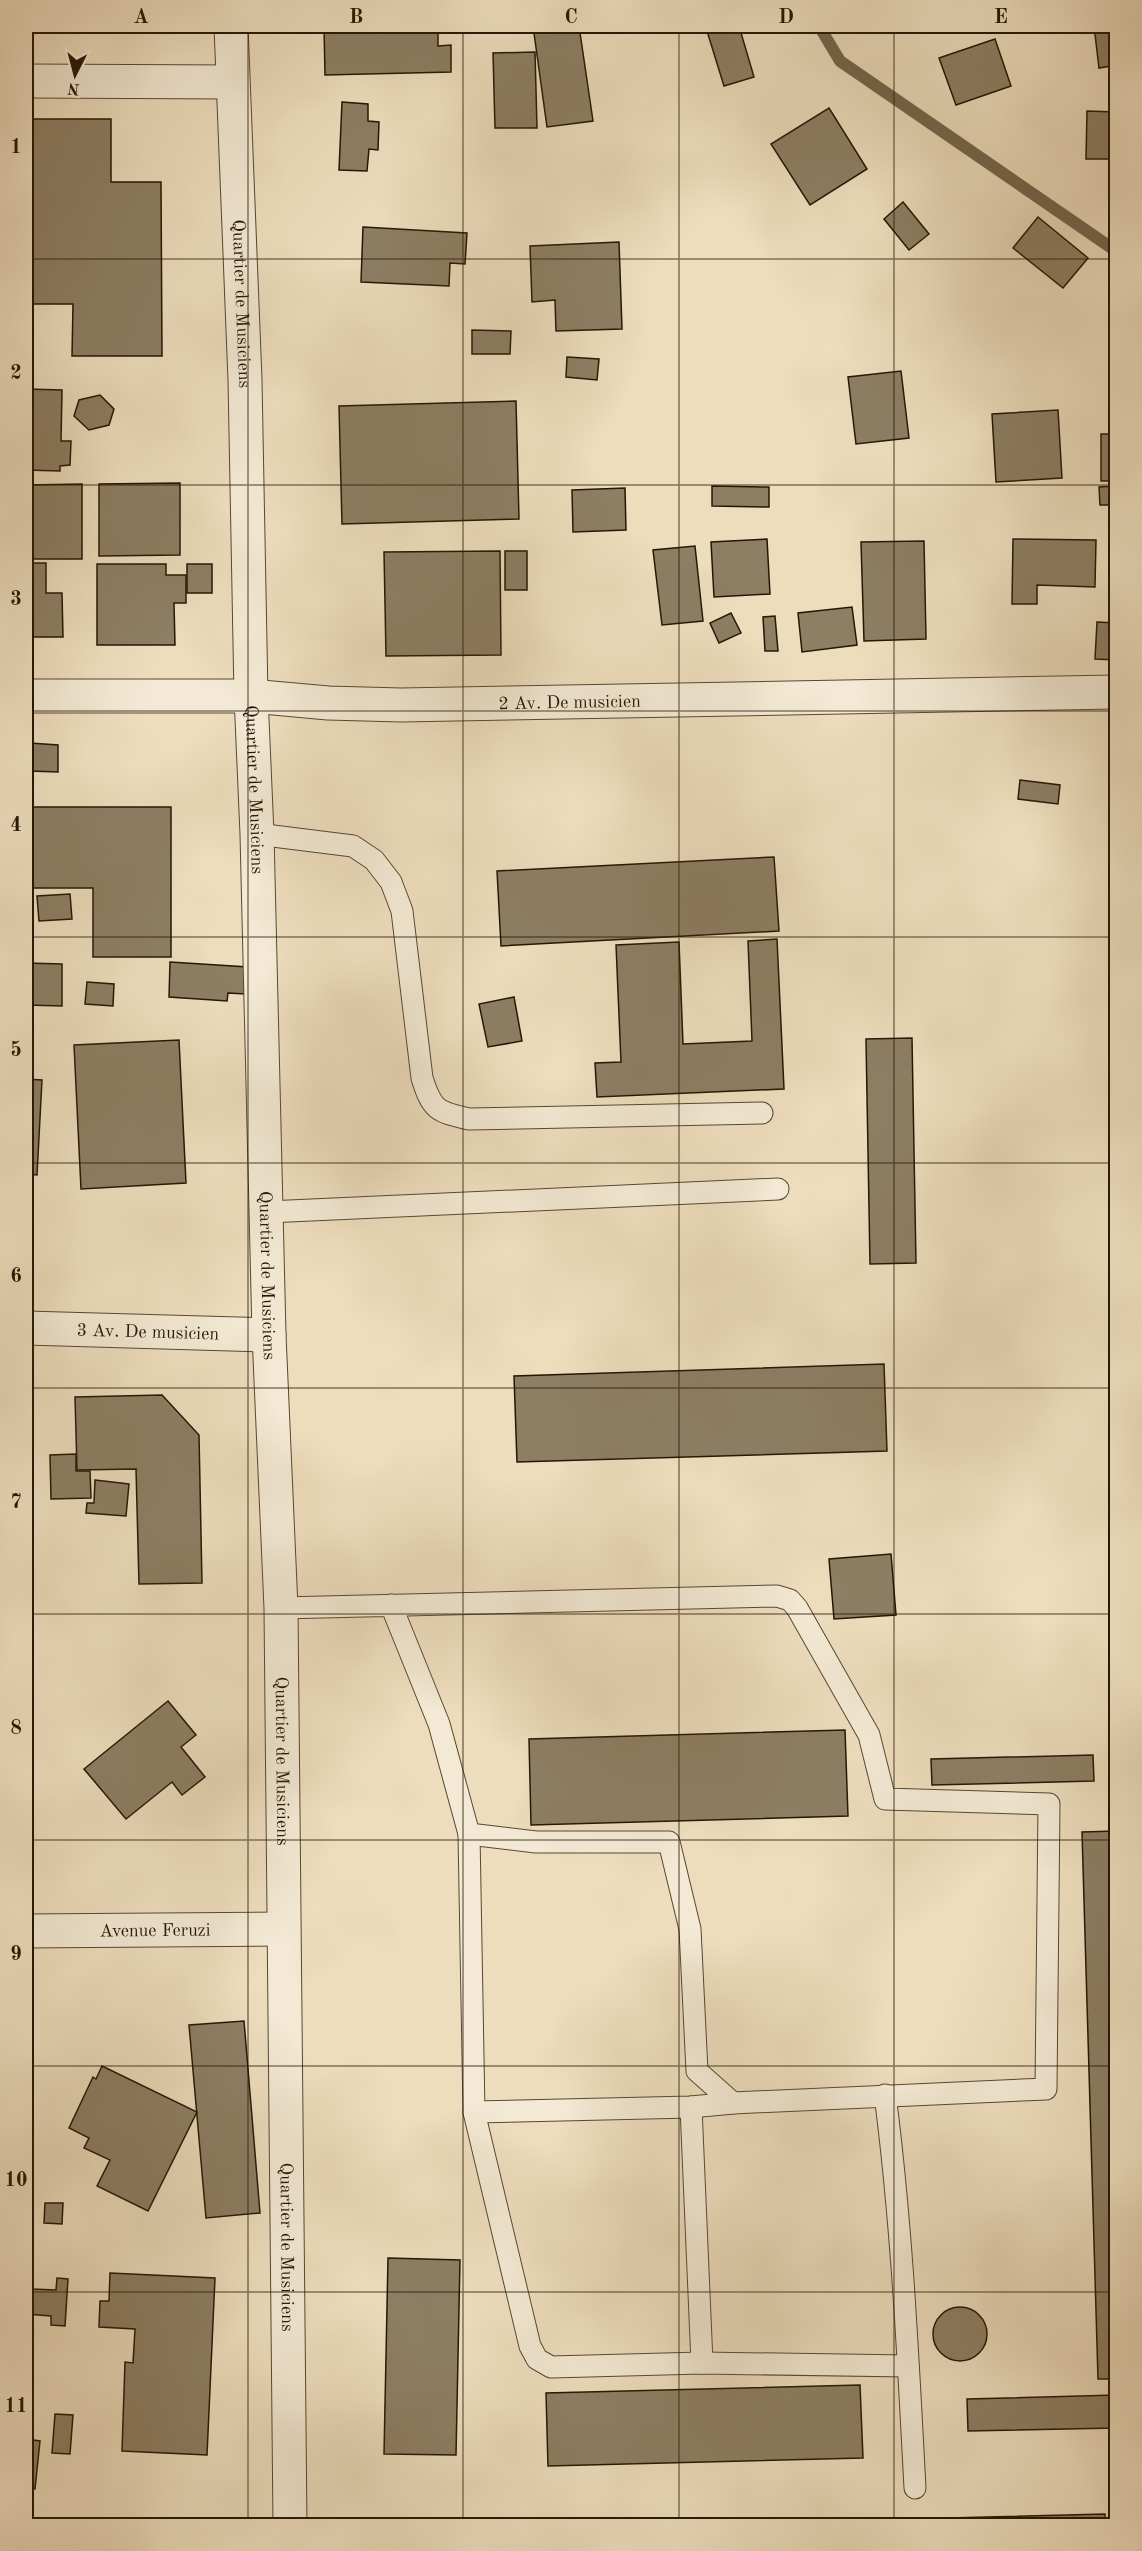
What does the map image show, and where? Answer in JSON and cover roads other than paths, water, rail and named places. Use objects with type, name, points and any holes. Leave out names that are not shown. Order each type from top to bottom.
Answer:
[{"type":"street","name":"Quartier de Musiciens","points":[[231,26],[245,380],[251,696],[257,834],[269,1335],[281,1608],[290,2526]]},
{"type":"street","points":[[26,81],[232,82]]},
{"type":"street","name":"2 Av. De musicien","points":[[26,696],[251,696],[328,703],[401,705],[1116,692]]},
{"type":"street","name":"3 Av. De musicien","points":[[26,1328],[269,1335]]},
{"type":"street","name":"Avenue Feruzi","points":[[26,1931],[283,1929]]},
{"type":"lane","points":[[257,834],[353,846],[374,860],[391,882],[402,911],[422,1078],[430,1101],[446,1114],[469,1119],[762,1113]]},
{"type":"lane","points":[[267,1212],[778,1189]]},
{"type":"lane","points":[[281,1608],[777,1596],[790,1600],[797,1608],[869,1735],[885,1799],[1049,1804],[1046,2089],[885,2095],[691,2107],[474,2112]]},
{"type":"lane","points":[[391,1605],[439,1724],[469,1834],[474,2112],[530,2346],[537,2359],[551,2367],[702,2363],[908,2366]]},
{"type":"lane","points":[[469,1834],[536,1842],[669,1842],[690,1929],[697,2071],[733,2103]]},
{"type":"lane","points":[[885,2095],[894,2160],[915,2488]]},
{"type":"lane","points":[[691,2107],[702,2363]]},
{"type":"waterway","points":[[819,26],[840,61],[1116,251]]}]
